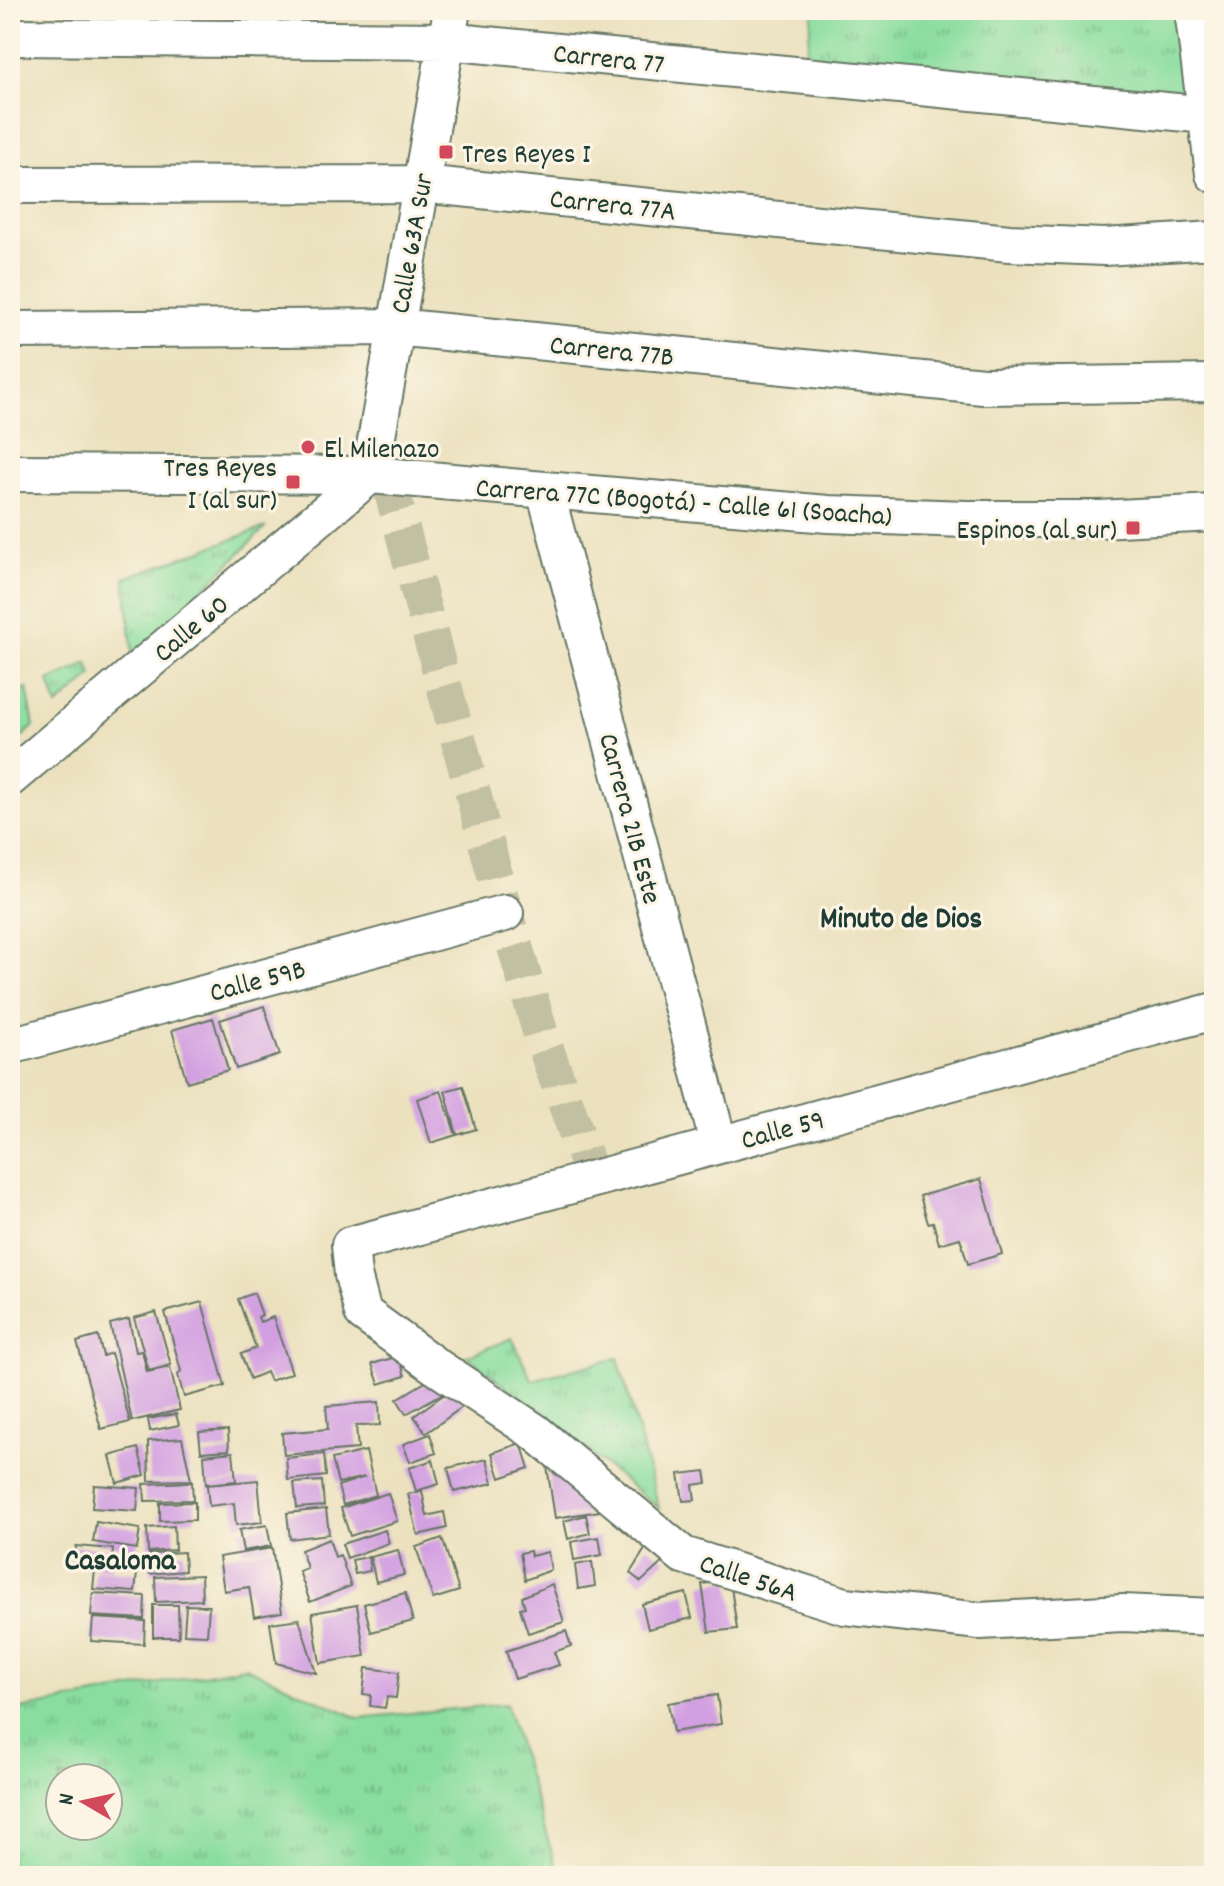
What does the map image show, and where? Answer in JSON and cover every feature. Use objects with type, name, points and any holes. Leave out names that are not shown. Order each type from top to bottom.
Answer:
[{"type":"street","points":[[1193,10],[1214,174]]},
{"type":"street","name":"Carrera 77","points":[[10,37],[449,26],[1207,115]]},
{"type":"street","name":"Calle 63A Sur","points":[[370,475],[449,26]]},
{"type":"street","name":"Carrera 77A","points":[[10,185],[421,184],[1009,243],[1104,247],[1214,240]]},
{"type":"street","name":"Carrera 77B","points":[[10,330],[395,327],[983,386],[1214,383]]},
{"type":"street","name":"Carrera 77C (Bogotá) - Calle 61 (Soacha)","points":[[10,473],[370,475],[828,514],[966,519],[1099,519],[1214,513]]},
{"type":"street","name":"Calle 60","points":[[10,778],[370,475]]},
{"type":"street","name":"Carrera 21B Este","points":[[545,490],[719,1145]]},
{"type":"street","name":"Calle 59B","points":[[10,1046],[505,913]]},
{"type":"street","name":"Calle 59","points":[[363,1313],[353,1275],[350,1245],[1214,1011]]},
{"type":"street","name":"Calle 56A","points":[[363,1313],[535,1432],[683,1555],[845,1606],[980,1621],[1122,1613],[1214,1617]]},
{"type":"green space","points":[[813,10],[1175,10],[1187,98],[806,56]]},
{"type":"green space","points":[[266,527],[133,659],[125,578]]},
{"type":"green space","points":[[88,663],[92,676],[57,706],[49,681]]},
{"type":"green space","points":[[27,688],[34,726],[10,747],[10,694]]},
{"type":"green space","points":[[512,1338],[532,1380],[618,1358],[659,1508],[467,1356]]},
{"type":"green space","points":[[245,1667],[358,1718],[506,1704],[559,1876],[10,1876],[10,1711]]},
{"type":"building","points":[[264,1006],[280,1055],[236,1069],[220,1020]]},
{"type":"building","points":[[213,1018],[228,1070],[187,1082],[172,1030]]},
{"type":"building","points":[[463,1086],[476,1129],[457,1135],[445,1091]]},
{"type":"building","points":[[441,1091],[456,1135],[431,1143],[417,1099]]},
{"type":"building","points":[[981,1179],[1002,1254],[968,1264],[960,1238],[939,1244],[933,1222],[928,1223],[920,1196]]},
{"type":"building","points":[[254,1293],[262,1315],[258,1317],[260,1322],[273,1317],[292,1373],[270,1381],[266,1372],[250,1379],[241,1354],[256,1348],[238,1299]]},
{"type":"building","points":[[202,1302],[225,1386],[184,1397],[178,1375],[181,1371],[165,1312]]},
{"type":"building","points":[[156,1312],[171,1365],[149,1371],[134,1318]]},
{"type":"building","points":[[129,1319],[136,1352],[142,1351],[147,1372],[170,1367],[180,1410],[132,1421],[110,1324]]},
{"type":"building","points":[[98,1336],[103,1356],[111,1353],[130,1422],[101,1429],[77,1342]]},
{"type":"building","points":[[399,1356],[405,1376],[379,1384],[372,1364]]},
{"type":"building","points":[[434,1377],[443,1393],[406,1414],[397,1399]]},
{"type":"building","points":[[453,1388],[465,1405],[426,1433],[414,1416]]},
{"type":"building","points":[[379,1402],[380,1425],[356,1426],[358,1449],[284,1455],[282,1433],[328,1429],[326,1406]]},
{"type":"building","points":[[176,1414],[179,1425],[150,1431],[148,1419]]},
{"type":"building","points":[[228,1430],[229,1450],[201,1452],[199,1432]]},
{"type":"building","points":[[430,1434],[436,1453],[410,1462],[403,1444]]},
{"type":"building","points":[[182,1438],[191,1480],[149,1481],[148,1441]]},
{"type":"building","points":[[521,1443],[529,1468],[500,1478],[492,1453]]},
{"type":"building","points":[[138,1448],[145,1475],[117,1483],[110,1456]]},
{"type":"building","points":[[366,1451],[376,1495],[343,1505],[338,1486],[365,1477],[338,1483],[332,1459]]},
{"type":"building","points":[[233,1452],[236,1481],[206,1484],[204,1455]]},
{"type":"building","points":[[324,1454],[326,1476],[288,1480],[286,1458]]},
{"type":"building","points":[[487,1459],[493,1483],[454,1492],[448,1468]]},
{"type":"building","points":[[433,1460],[439,1484],[416,1491],[409,1468]]},
{"type":"building","points":[[546,1460],[606,1510],[555,1518]]},
{"type":"building","points":[[705,1471],[707,1483],[693,1485],[695,1500],[683,1501],[679,1474]]},
{"type":"building","points":[[258,1480],[262,1522],[236,1525],[234,1503],[209,1506],[207,1485]]},
{"type":"building","points":[[322,1481],[324,1506],[297,1508],[294,1483]]},
{"type":"building","points":[[192,1482],[193,1500],[145,1501],[144,1484]]},
{"type":"building","points":[[94,1485],[139,1488],[137,1511],[92,1508]]},
{"type":"building","points":[[422,1491],[427,1516],[444,1512],[447,1528],[418,1535],[408,1494]]},
{"type":"building","points":[[388,1493],[397,1521],[350,1536],[341,1508]]},
{"type":"building","points":[[195,1502],[195,1520],[160,1521],[160,1503]]},
{"type":"building","points":[[326,1509],[329,1534],[290,1539],[287,1513]]},
{"type":"building","points":[[586,1515],[590,1533],[568,1539],[564,1521]]},
{"type":"building","points":[[96,1522],[140,1529],[137,1549],[93,1542]]},
{"type":"building","points":[[267,1525],[271,1546],[243,1551],[239,1530]]},
{"type":"building","points":[[174,1526],[175,1550],[148,1552],[147,1528]]},
{"type":"building","points":[[385,1530],[389,1543],[347,1558],[342,1544]]},
{"type":"building","points":[[599,1537],[602,1555],[574,1560],[571,1542]]},
{"type":"building","points":[[442,1538],[459,1591],[433,1599],[416,1547]]},
{"type":"building","points":[[329,1539],[335,1557],[340,1555],[351,1586],[310,1602],[299,1571],[307,1568],[301,1550]]},
{"type":"building","points":[[76,1546],[113,1549],[111,1569],[74,1565]]},
{"type":"building","points":[[647,1546],[665,1560],[641,1582],[630,1573]]},
{"type":"building","points":[[272,1548],[282,1612],[254,1617],[249,1587],[224,1591],[219,1557]]},
{"type":"building","points":[[398,1550],[404,1575],[376,1582],[370,1557]]},
{"type":"building","points":[[530,1551],[531,1556],[548,1552],[551,1570],[525,1580],[520,1553]]},
{"type":"building","points":[[184,1552],[185,1571],[150,1574],[149,1554]]},
{"type":"building","points":[[368,1557],[370,1571],[355,1574],[352,1560]]},
{"type":"building","points":[[592,1562],[595,1586],[578,1589],[575,1565]]},
{"type":"building","points":[[95,1570],[137,1573],[135,1592],[93,1589]]},
{"type":"building","points":[[201,1575],[202,1600],[156,1602],[155,1577]]},
{"type":"building","points":[[730,1580],[737,1629],[709,1632],[702,1584]]},
{"type":"building","points":[[552,1584],[564,1622],[528,1633],[520,1608],[525,1607],[522,1597]]},
{"type":"building","points":[[93,1593],[145,1596],[144,1619],[91,1616]]},
{"type":"building","points":[[405,1593],[413,1621],[371,1632],[364,1604]]},
{"type":"building","points":[[686,1593],[692,1618],[648,1629],[642,1604]]},
{"type":"building","points":[[153,1605],[178,1605],[179,1637],[153,1637]]},
{"type":"building","points":[[186,1605],[209,1606],[207,1635],[184,1634]]},
{"type":"building","points":[[357,1605],[365,1656],[320,1663],[312,1613]]},
{"type":"building","points":[[93,1618],[145,1621],[144,1644],[91,1641]]},
{"type":"building","points":[[299,1619],[316,1673],[276,1663],[270,1623]]},
{"type":"building","points":[[566,1631],[571,1646],[554,1652],[559,1665],[515,1679],[506,1651]]},
{"type":"building","points":[[366,1668],[399,1672],[396,1698],[387,1697],[385,1708],[370,1706],[371,1695],[363,1694]]},
{"type":"building","points":[[717,1695],[721,1724],[673,1732],[668,1703]]},
{"type":"tunnel","points":[[388,477],[505,913],[542,1038],[593,1179]]},
{"type":"place","name":"Tres Reyes I","points":[[446,152]]},
{"type":"place","name":"El Milenazo","points":[[308,447]]},
{"type":"place","name":"Tres Reyes I (al sur)","points":[[293,482]]},
{"type":"place","name":"Espinos (al sur)","points":[[1133,528]]},
{"type":"district","name":"Minuto de Dios","points":[[901,917]]},
{"type":"district","name":"Casaloma","points":[[120,1559]]}]
